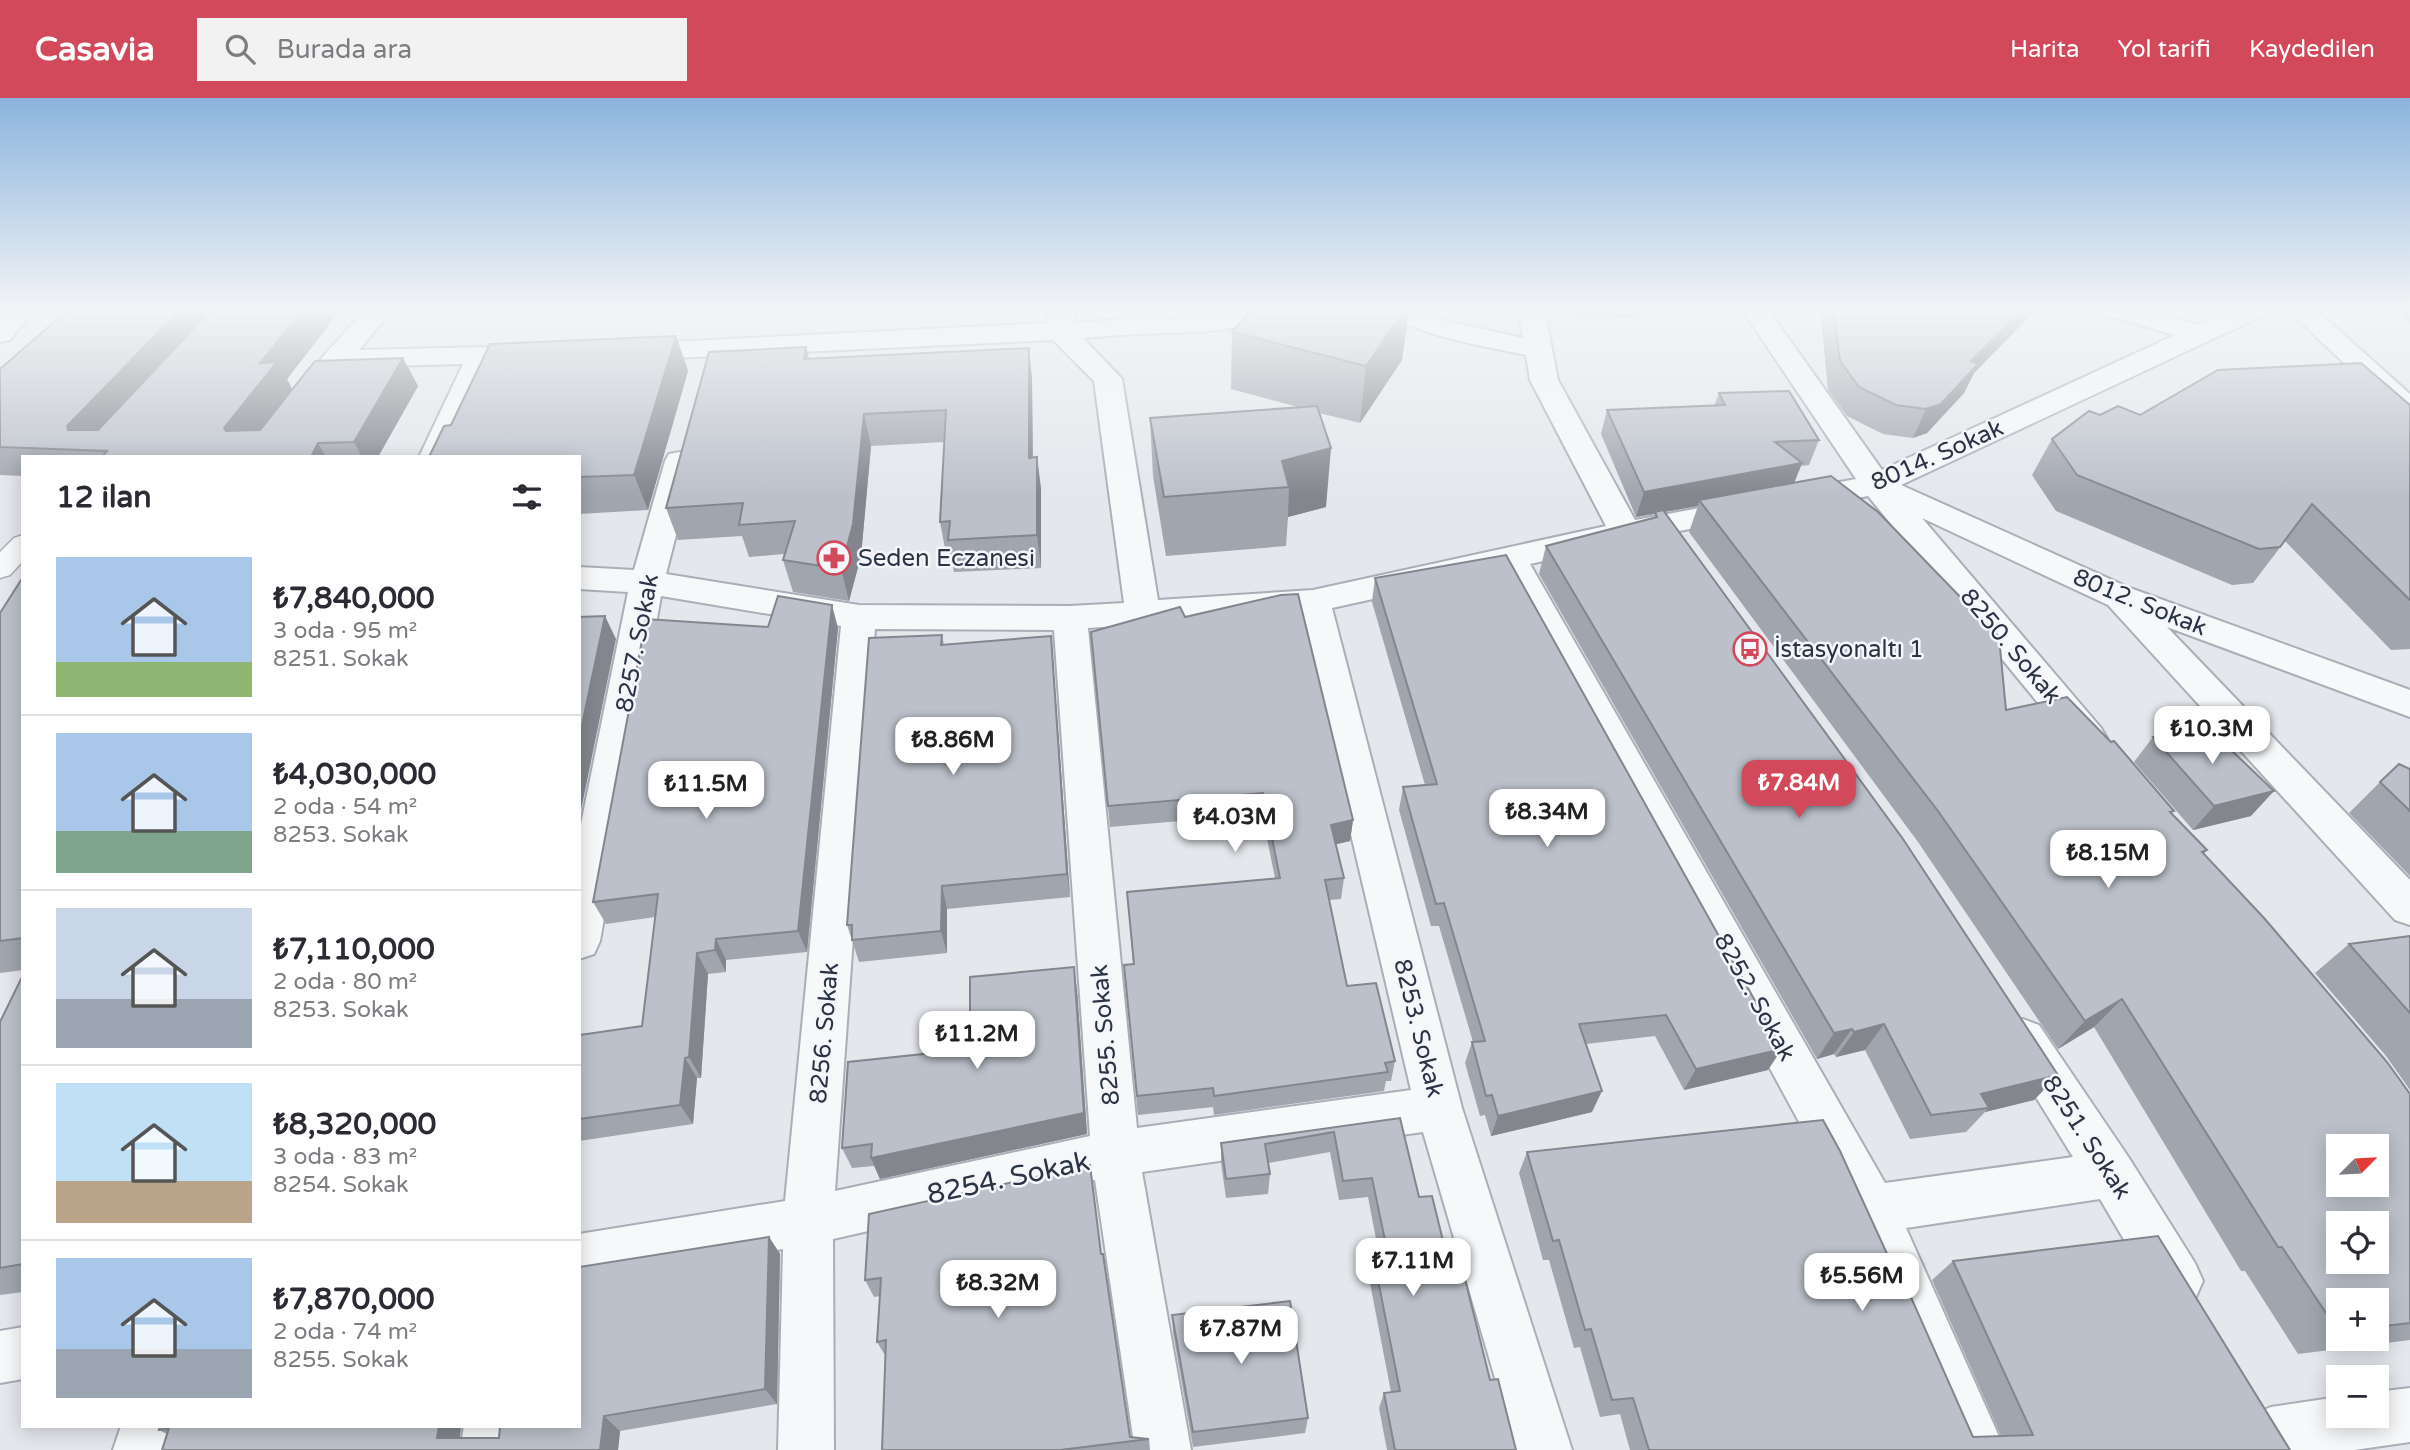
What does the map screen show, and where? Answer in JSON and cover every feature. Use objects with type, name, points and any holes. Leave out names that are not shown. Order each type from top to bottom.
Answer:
[{"type":"street","points":[[262,455],[327,371]]},
{"type":"street","points":[[435,455],[474,371]]},
{"type":"street","points":[[1102,371],[1108,379],[1143,612]]},
{"type":"street","points":[[1543,371],[1544,380],[1659,538]]},
{"type":"street","name":"8250. Sokak","points":[[1799,371],[1876,485],[2109,763]]},
{"type":"street","name":"8014. Sokak","points":[[581,578],[647,582],[859,617],[1070,618],[1313,601],[1509,556],[1659,538],[1876,485],[2120,371]]},
{"type":"street","points":[[2368,371],[2410,410]]},
{"type":"street","name":"8257. Sokak","points":[[581,931],[647,582],[690,427]]},
{"type":"street","name":"8012. Sokak","points":[[1876,485],[2118,596],[2410,704]]},
{"type":"street","name":"8252. Sokak","points":[[1509,556],[1873,1209],[1977,1450]]},
{"type":"street","points":[[2118,596],[2410,908]]},
{"type":"street","name":"8253. Sokak","points":[[1313,601],[1439,1108],[1544,1450]]},
{"type":"street","name":"8256. Sokak","points":[[806,1450],[808,1221],[859,617]]},
{"type":"street","name":"8255. Sokak","points":[[1070,618],[1115,1153],[1163,1450]]},
{"type":"street","name":"8251. Sokak","points":[[1999,1003],[2112,1174],[2199,1316]]},
{"type":"street","name":"8254. Sokak","points":[[581,1259],[808,1221],[1115,1153],[1439,1108]]},
{"type":"street","points":[[1873,1209],[2112,1174]]},
{"type":"street","points":[[0,1357],[21,1353]]},
{"type":"street","points":[[2267,1428],[2410,1415]]},
{"type":"street","points":[[141,1450],[147,1428]]},
{"type":"street","points":[[488,1450],[491,1428]]},
{"type":"lane","points":[[0,569],[21,546]]},
{"type":"building","points":[[0,371],[121,371],[67,426],[68,430],[98,430],[154,371],[270,371],[224,428],[226,431],[260,430],[307,371],[395,371],[354,442],[318,443],[312,455],[104,455],[107,451],[0,447]]},
{"type":"building","points":[[477,371],[665,371],[634,475],[581,477],[581,455],[430,455],[444,426],[451,425]]},
{"type":"building","points":[[704,371],[1029,371],[1029,458],[1037,457],[1037,535],[948,540],[950,521],[940,522],[946,410],[864,414],[853,524],[841,569],[783,560],[795,521],[739,525],[743,503],[666,508]]},
{"type":"building","points":[[1847,371],[1971,371],[1941,404],[1926,409],[1896,405],[1859,387]]},
{"type":"building","points":[[2216,371],[2370,371],[2410,405],[2410,600],[2312,504],[2280,547],[2259,549],[2077,475],[2052,439],[2089,411],[2100,415],[2118,406],[2140,415]]},
{"type":"building","points":[[1789,391],[1819,440],[1775,442],[1802,463],[1644,492],[1607,410],[1725,405],[1719,393]]},
{"type":"building","points":[[1317,406],[1331,448],[1282,461],[1289,487],[1164,497],[1150,418]]},
{"type":"building","points":[[1831,476],[1878,512],[1999,637],[2006,710],[2067,697],[2111,742],[2114,741],[2174,811],[2170,812],[2207,850],[2202,852],[2264,918],[2387,1062],[2410,1094],[2410,1323],[2389,1325],[2389,1288],[2326,1288],[2326,1313],[2282,1247],[2278,1247],[2122,999],[2085,1021],[1938,811],[1699,500]]},
{"type":"building","points":[[1663,510],[1903,839],[2058,1075],[1981,1094],[1989,1108],[1931,1115],[1884,1024],[1854,1032],[1852,1029],[1834,1033],[1546,546],[1657,517],[1655,512]]},
{"type":"building","points":[[1506,555],[1782,1049],[1696,1069],[1666,1015],[1579,1024],[1602,1091],[1498,1116],[1492,1095],[1486,1096],[1472,1042],[1485,1041],[1444,903],[1436,904],[1403,787],[1437,784],[1375,578]]},
{"type":"building","points":[[21,580],[21,938],[0,941],[0,613]]},
{"type":"building","points":[[1298,594],[1353,820],[1331,825],[1344,878],[1325,880],[1347,986],[1376,983],[1395,1061],[1385,1063],[1388,1072],[1214,1096],[1213,1088],[1137,1096],[1124,965],[1134,964],[1127,892],[1280,878],[1263,793],[1108,806],[1091,632],[1180,607],[1185,617],[1281,595]]},
{"type":"building","points":[[778,596],[832,605],[798,931],[716,939],[715,950],[697,953],[689,1057],[685,1058],[680,1105],[581,1119],[581,1035],[642,1026],[658,894],[593,902],[646,619],[768,627]]},
{"type":"building","points":[[605,616],[581,730],[581,617]]},
{"type":"building","points":[[942,635],[941,645],[1051,636],[1067,874],[942,886],[941,931],[852,940],[852,925],[847,925],[869,638]]},
{"type":"building","points":[[2205,725],[2274,791],[2214,806],[2153,737]]},
{"type":"building","points":[[2399,764],[2410,769],[2410,811],[2380,782]]},
{"type":"building","points":[[2410,936],[2410,1013],[2349,944]]},
{"type":"building","points":[[1074,967],[1084,1113],[871,1158],[872,1144],[842,1148],[848,1062],[970,1049],[970,977]]},
{"type":"building","points":[[21,979],[21,1264],[0,1268],[0,1022]]},
{"type":"building","points":[[1400,1118],[1419,1197],[1432,1196],[1447,1257],[1459,1255],[1490,1380],[1498,1379],[1516,1450],[1395,1450],[1384,1393],[1400,1391],[1375,1265],[1390,1264],[1372,1178],[1343,1181],[1334,1132],[1265,1144],[1270,1174],[1226,1179],[1221,1143]]},
{"type":"building","points":[[1823,1120],[1894,1269],[1898,1268],[1973,1437],[2033,1435],[1953,1261],[2158,1236],[2290,1450],[1649,1450],[1633,1398],[1612,1400],[1591,1329],[1585,1330],[1559,1240],[1553,1241],[1527,1152]]},
{"type":"building","points":[[1090,1165],[1130,1437],[1149,1439],[1060,1450],[882,1450],[886,1340],[877,1342],[881,1278],[865,1280],[869,1214]]},
{"type":"building","points":[[769,1237],[765,1389],[604,1416],[600,1450],[162,1450],[169,1428],[439,1428],[437,1438],[499,1438],[500,1428],[581,1428],[581,1267]]},
{"type":"building","points":[[1290,1301],[1308,1418],[1193,1432],[1172,1315]]},
{"type":"place","name":"Seden Eczanesi","points":[[834,558]]},
{"type":"place","name":"İstasyonaltı 1","points":[[1750,649]]}]
